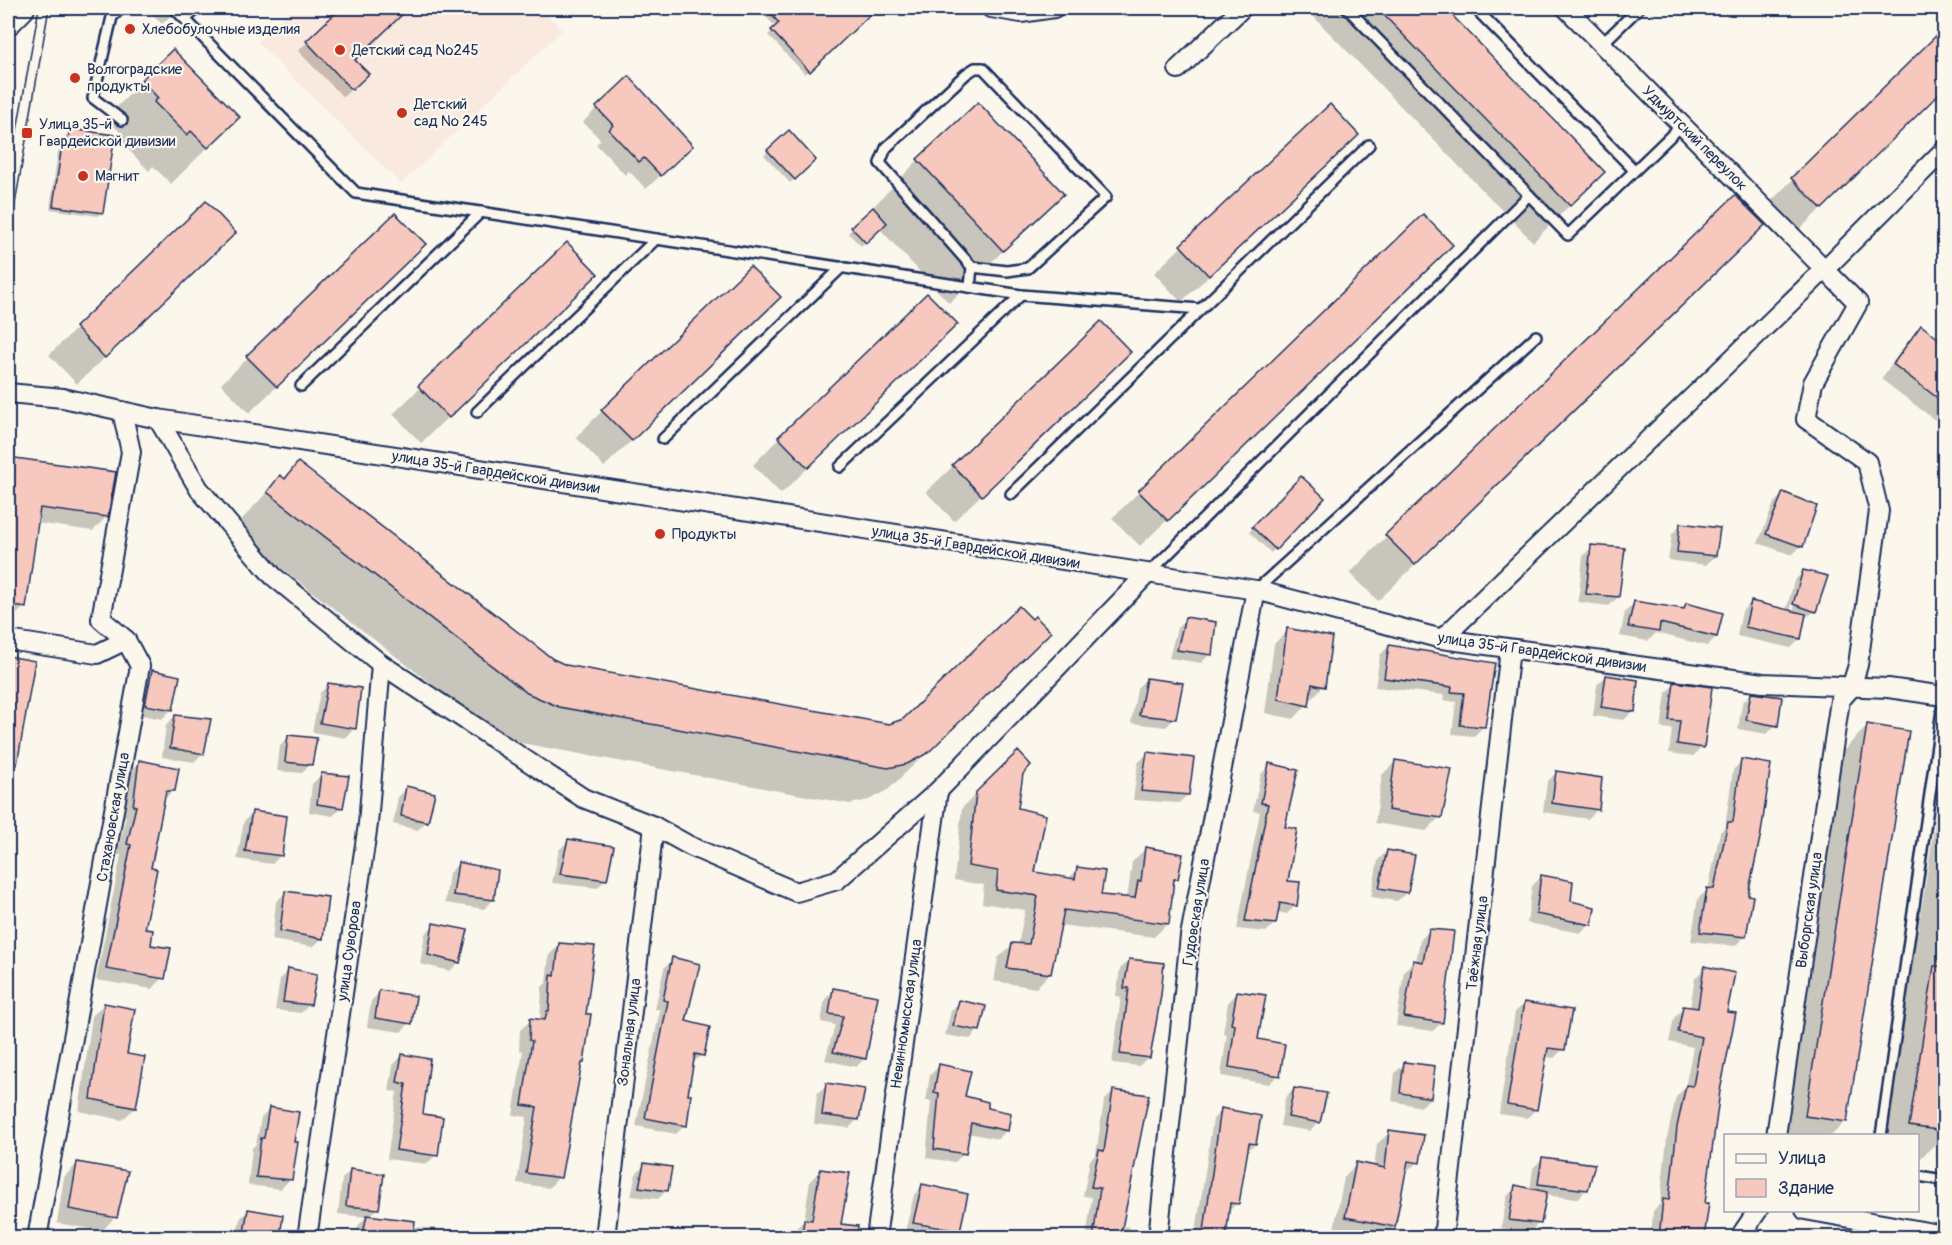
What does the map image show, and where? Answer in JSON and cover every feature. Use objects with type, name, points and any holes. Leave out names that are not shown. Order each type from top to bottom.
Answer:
[{"type":"street","points":[[8,21],[21,8]]},
{"type":"street","points":[[991,8],[1021,13],[1054,8]]},
{"type":"street","points":[[1178,69],[1242,8]]},
{"type":"street","name":"Удмуртский переулок","points":[[1566,8],[1858,303],[1813,383],[1806,419],[1867,462],[1878,511],[1858,665],[1851,687]]},
{"type":"street","points":[[1442,639],[1825,269],[1944,150]]},
{"type":"street","name":"улица 35-й Гвардейской дивизии","points":[[8,393],[63,399],[158,419],[1256,590],[1442,639],[1763,683],[1888,688],[1944,696]]},
{"type":"street","name":"Стахановская улица","points":[[37,1238],[140,666],[126,640],[101,620],[130,452],[122,411]]},
{"type":"street","points":[[158,419],[200,489],[273,576],[381,664],[583,798],[654,826],[690,846],[796,892],[837,880],[938,790],[1147,574]]},
{"type":"street","name":"Гудовская улица","points":[[1158,1238],[1190,936],[1256,590]]},
{"type":"street","points":[[8,640],[97,654],[126,640]]},
{"type":"street","name":"Таёжная улица","points":[[1443,1238],[1510,649]]},
{"type":"street","name":"улица Суворова","points":[[307,1238],[368,824],[381,664]]},
{"type":"street","name":"Выборгская улица","points":[[1776,1134],[1840,700],[1851,687]]},
{"type":"street","name":"Невинномысская улица","points":[[876,1238],[938,790]]},
{"type":"street","name":"Зональная улица","points":[[605,1238],[654,826]]},
{"type":"street","points":[[1739,1238],[1757,1212]]},
{"type":"street","points":[[1825,1212],[1864,1216],[1944,1235]]},
{"type":"lane","points":[[122,8],[112,17],[93,98],[122,120]]},
{"type":"lane","points":[[174,8],[356,193],[1021,295],[1200,309]]},
{"type":"lane","points":[[186,19],[197,8]]},
{"type":"lane","points":[[1347,8],[1568,235],[1682,125]]},
{"type":"lane","points":[[1475,8],[1634,171]]},
{"type":"lane","points":[[1602,44],[1639,8]]},
{"type":"lane","points":[[970,287],[972,267],[880,163],[886,148],[966,74],[975,68],[983,68],[1106,197],[1028,268],[1007,271],[972,267]]},
{"type":"lane","points":[[1011,494],[1369,145]]},
{"type":"lane","points":[[1147,574],[1529,195]]},
{"type":"lane","points":[[301,386],[481,212]]},
{"type":"lane","points":[[477,412],[656,238]]},
{"type":"lane","points":[[663,439],[842,267]]},
{"type":"lane","points":[[840,467],[1021,295]]},
{"type":"lane","points":[[1256,590],[1536,336]]},
{"type":"lane","points":[[1881,1134],[1944,696]]},
{"type":"lane","points":[[1919,1176],[1944,1180]]},
{"type":"shaded area","name":"Детский сад № 245","points":[[293,8],[540,8],[562,30],[401,184],[257,42]]},
{"type":"building","name":"Детский сад №245","points":[[341,8],[409,8],[355,60],[369,74],[352,90],[306,41]]},
{"type":"building","points":[[765,8],[877,8],[810,72],[771,30],[779,23]]},
{"type":"building","points":[[1377,8],[1445,8],[1605,172],[1570,206]]},
{"type":"building","points":[[1944,28],[1944,89],[1822,209],[1791,178]]},
{"type":"building","points":[[173,49],[240,117],[208,148],[191,131],[187,135],[154,102],[158,98],[141,80]]},
{"type":"building","points":[[629,76],[693,146],[661,176],[644,158],[639,162],[609,130],[613,125],[596,107]]},
{"type":"building","points":[[978,102],[1064,194],[1003,251],[917,159]]},
{"type":"building","points":[[1330,104],[1359,135],[1209,276],[1180,245]]},
{"type":"building","name":"Магнит","points":[[70,129],[115,135],[103,213],[53,206],[62,145],[67,146]]},
{"type":"building","points":[[789,130],[816,160],[795,180],[767,150]]},
{"type":"building","points":[[1735,195],[1765,225],[1415,565],[1385,535]]},
{"type":"building","points":[[206,201],[236,233],[105,358],[75,327]]},
{"type":"building","points":[[873,207],[887,223],[866,243],[851,227]]},
{"type":"building","points":[[395,213],[426,244],[277,387],[246,356]]},
{"type":"building","points":[[1423,214],[1453,245],[1168,521],[1138,491]]},
{"type":"building","points":[[567,242],[598,274],[449,418],[418,386]]},
{"type":"building","points":[[750,266],[781,297],[632,441],[601,410]]},
{"type":"building","points":[[927,293],[958,324],[808,468],[778,437]]},
{"type":"building","points":[[1101,321],[1131,352],[982,496],[952,465]]},
{"type":"building","points":[[1921,325],[1944,343],[1944,403],[1893,364]]},
{"type":"building","points":[[8,457],[116,472],[108,517],[40,508],[26,608],[8,605]]},
{"type":"building","points":[[298,462],[553,659],[566,665],[889,724],[903,719],[1019,606],[1032,619],[1035,616],[1051,632],[928,753],[907,764],[888,768],[559,707],[527,693],[267,492],[280,475],[285,479]]},
{"type":"building","points":[[1301,476],[1325,498],[1276,550],[1252,527]]},
{"type":"building","points":[[1783,492],[1817,506],[1803,547],[1766,534]]},
{"type":"building","points":[[1680,523],[1720,528],[1716,556],[1677,552]]},
{"type":"building","points":[[1591,545],[1625,548],[1619,597],[1586,594]]},
{"type":"building","points":[[1803,570],[1828,576],[1816,612],[1793,604]]},
{"type":"building","points":[[1634,601],[1684,609],[1686,603],[1723,613],[1717,637],[1660,623],[1659,632],[1628,627]]},
{"type":"building","points":[[1751,601],[1806,614],[1801,639],[1745,627]]},
{"type":"building","points":[[1185,617],[1216,622],[1212,655],[1177,650]]},
{"type":"building","points":[[1287,628],[1332,637],[1325,687],[1312,684],[1309,706],[1278,699]]},
{"type":"building","points":[[1389,645],[1495,663],[1485,727],[1460,725],[1464,693],[1451,692],[1452,687],[1384,678]]},
{"type":"building","points":[[8,656],[35,661],[17,765],[8,764]]},
{"type":"building","points":[[152,670],[180,676],[173,710],[145,705]]},
{"type":"building","points":[[1606,675],[1638,680],[1635,712],[1601,707]]},
{"type":"building","points":[[1146,678],[1183,683],[1176,719],[1139,715]]},
{"type":"building","points":[[1674,682],[1712,687],[1704,748],[1677,744],[1680,721],[1669,720]]},
{"type":"building","points":[[328,683],[361,688],[356,729],[320,723]]},
{"type":"building","points":[[1751,693],[1782,697],[1778,726],[1746,720]]},
{"type":"building","points":[[175,715],[211,719],[204,754],[170,748]]},
{"type":"building","points":[[1867,724],[1909,731],[1847,1122],[1805,1116]]},
{"type":"building","points":[[288,735],[317,738],[312,765],[285,762]]},
{"type":"building","points":[[1018,751],[1031,765],[1023,774],[1018,808],[1046,815],[1035,872],[1075,879],[1077,867],[1105,871],[1101,895],[1135,898],[1138,881],[1141,881],[1145,847],[1183,854],[1178,879],[1174,879],[1169,924],[1064,910],[1051,974],[1007,968],[1012,943],[1029,944],[1038,896],[996,890],[998,871],[968,866],[976,792]]},
{"type":"building","points":[[1147,752],[1194,758],[1189,795],[1141,791]]},
{"type":"building","points":[[1741,759],[1771,764],[1761,833],[1748,895],[1753,896],[1746,937],[1700,932],[1707,888],[1714,889],[1728,822],[1733,822]]},
{"type":"building","points":[[139,760],[179,768],[175,791],[166,791],[151,868],[157,869],[145,929],[153,930],[151,945],[171,948],[165,979],[106,969],[131,845],[127,844],[136,806],[133,806]]},
{"type":"building","points":[[1395,760],[1452,769],[1442,818],[1388,810]]},
{"type":"building","points":[[1269,763],[1298,770],[1285,827],[1297,829],[1288,881],[1300,882],[1297,906],[1280,903],[1276,924],[1245,921],[1268,804],[1261,803]]},
{"type":"building","points":[[1556,771],[1602,778],[1599,810],[1552,803]]},
{"type":"building","points":[[321,773],[349,776],[343,808],[317,804]]},
{"type":"building","points":[[406,786],[435,793],[428,822],[401,816]]},
{"type":"building","points":[[252,811],[287,816],[282,856],[245,851]]},
{"type":"building","points":[[568,839],[614,846],[607,880],[560,874]]},
{"type":"building","points":[[1387,850],[1415,855],[1408,893],[1379,888]]},
{"type":"building","points":[[458,862],[498,870],[494,900],[453,895]]},
{"type":"building","points":[[1541,875],[1573,881],[1571,901],[1595,907],[1592,925],[1536,914]]},
{"type":"building","points":[[285,891],[328,897],[323,939],[280,931]]},
{"type":"building","points":[[433,923],[468,930],[460,963],[428,955]]},
{"type":"building","points":[[1429,929],[1454,931],[1443,1023],[1404,1017],[1413,960],[1423,962]]},
{"type":"building","points":[[559,943],[595,946],[586,1014],[591,1014],[584,1063],[582,1063],[561,1178],[526,1173],[537,1107],[522,1105],[532,1041],[529,1040],[530,1018],[545,1020],[547,1011],[549,1011],[551,975],[555,976]]},
{"type":"building","points":[[672,957],[700,964],[686,1021],[710,1027],[704,1056],[695,1054],[688,1094],[691,1094],[687,1126],[645,1118],[668,1001],[663,1000]]},
{"type":"building","points":[[1129,959],[1164,963],[1150,1058],[1120,1054],[1129,988],[1124,988]]},
{"type":"building","points":[[1704,966],[1735,973],[1727,1012],[1736,1013],[1720,1091],[1705,1203],[1709,1203],[1704,1238],[1659,1238],[1663,1199],[1669,1200],[1677,1127],[1686,1085],[1693,1086],[1702,1037],[1678,1032],[1683,1006],[1698,1008]]},
{"type":"building","points":[[1934,966],[1944,966],[1944,1131],[1909,1126]]},
{"type":"building","points":[[288,968],[317,974],[311,1005],[283,1002]]},
{"type":"building","points":[[833,988],[878,996],[866,1059],[833,1052],[843,1016],[829,1014]]},
{"type":"building","points":[[379,990],[416,996],[412,1024],[375,1018]]},
{"type":"building","points":[[1237,991],[1266,995],[1258,1039],[1285,1044],[1280,1076],[1229,1067],[1235,1025],[1231,1024]]},
{"type":"building","points":[[959,1000],[986,1006],[980,1031],[953,1026]]},
{"type":"building","points":[[1524,1002],[1572,1010],[1565,1050],[1548,1048],[1537,1110],[1507,1105]]},
{"type":"building","points":[[104,1003],[135,1009],[127,1054],[145,1057],[136,1108],[91,1099]]},
{"type":"building","points":[[402,1054],[430,1059],[423,1114],[443,1117],[438,1156],[396,1150],[406,1084],[397,1082]]},
{"type":"building","points":[[1404,1062],[1435,1066],[1431,1098],[1400,1093]]},
{"type":"building","points":[[939,1064],[971,1071],[965,1096],[988,1102],[988,1108],[1011,1113],[1008,1131],[971,1123],[966,1154],[934,1149],[939,1093],[934,1092]]},
{"type":"building","points":[[826,1083],[865,1089],[859,1120],[822,1115]]},
{"type":"building","points":[[1294,1088],[1327,1093],[1320,1123],[1288,1117]]},
{"type":"building","points":[[1113,1090],[1149,1095],[1120,1238],[1093,1238],[1100,1188],[1091,1187],[1099,1150],[1104,1151]]},
{"type":"building","points":[[269,1107],[299,1112],[294,1142],[298,1142],[292,1180],[256,1177],[261,1138],[264,1138]]},
{"type":"building","points":[[1221,1108],[1261,1116],[1256,1144],[1249,1143],[1239,1204],[1230,1203],[1226,1238],[1203,1238]]},
{"type":"building","points":[[1389,1130],[1424,1135],[1420,1163],[1408,1161],[1395,1227],[1345,1217],[1356,1162],[1385,1168]]},
{"type":"building","points":[[1542,1157],[1595,1164],[1588,1190],[1538,1184]]},
{"type":"building","points":[[77,1162],[128,1171],[117,1218],[69,1209]]},
{"type":"building","points":[[644,1163],[672,1167],[668,1191],[639,1187]]},
{"type":"building","points":[[350,1169],[384,1174],[379,1209],[346,1206]]},
{"type":"building","points":[[820,1169],[850,1173],[841,1224],[858,1226],[857,1238],[802,1238],[804,1219],[812,1220]]},
{"type":"building","points":[[922,1184],[968,1194],[960,1231],[913,1223]]},
{"type":"building","points":[[1515,1185],[1547,1192],[1541,1224],[1509,1220]]},
{"type":"building","points":[[248,1209],[283,1215],[280,1238],[243,1238]]},
{"type":"building","points":[[367,1215],[415,1221],[413,1238],[362,1238]]},
{"type":"tram line","points":[[8,180],[39,8]]},
{"type":"tram line","points":[[8,244],[49,8]]},
{"type":"place","name":"Хлебобулочные изделия","points":[[130,29]]},
{"type":"place","name":"Детский сад №245","points":[[340,50]]},
{"type":"place","name":"Волгоградские продукты","points":[[75,78]]},
{"type":"place","name":"Детский сад № 245","points":[[402,113]]},
{"type":"place","name":"Улица 35-й Гвардейской дивизии","points":[[27,133]]},
{"type":"place","name":"Магнит","points":[[83,176]]},
{"type":"place","name":"Продукты","points":[[660,534]]}]
